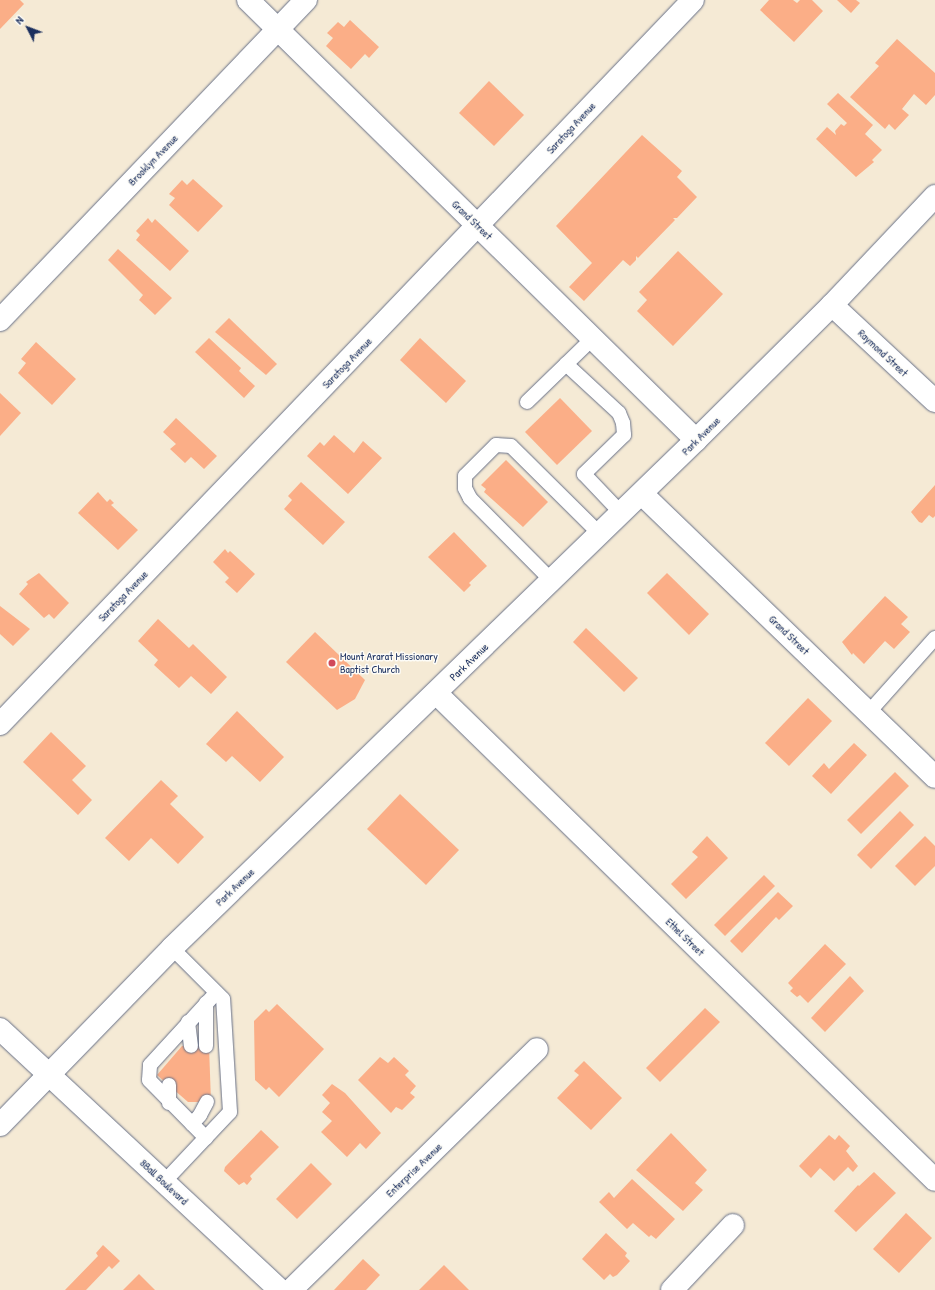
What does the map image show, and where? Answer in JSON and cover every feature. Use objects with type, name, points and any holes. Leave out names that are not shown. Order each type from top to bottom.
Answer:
[{"type":"street","name":"Grand Street","points":[[248,0],[696,440]]},
{"type":"street","name":"Brooklyn Avenue","points":[[0,320],[306,0]]},
{"type":"street","name":"Saratoga Avenue","points":[[0,724],[478,226],[692,0]]},
{"type":"street","name":"Park Avenue","points":[[0,1125],[47,1074],[172,948],[642,494],[832,305],[935,196]]},
{"type":"street","name":"Raymond Street","points":[[832,305],[935,402]]},
{"type":"street","name":"Grand Street","points":[[642,494],[935,776]]},
{"type":"street","name":"Ethel Street","points":[[436,693],[935,1180]]},
{"type":"street","name":"8Ball Boulevard","points":[[0,1029],[280,1290]]},
{"type":"street","name":"Enterprise Avenue","points":[[291,1290],[537,1049]]},
{"type":"street","points":[[672,1290],[733,1225]]},
{"type":"lane","points":[[527,402],[593,338]]},
{"type":"lane","points":[[566,364],[619,413],[623,423],[624,435],[584,474],[622,513]]},
{"type":"lane","points":[[552,581],[470,498],[465,488],[465,476],[496,445],[511,446],[600,534]]},
{"type":"lane","points":[[869,712],[935,638]]},
{"type":"lane","points":[[164,1182],[230,1112],[223,999],[172,948]]},
{"type":"lane","points":[[206,1138],[196,1120],[169,1102],[149,1080],[150,1065],[216,993]]},
{"type":"lane","points":[[206,1003],[206,1046]]},
{"type":"lane","points":[[188,1022],[191,1046]]},
{"type":"lane","points":[[169,1043],[169,1061]]},
{"type":"lane","points":[[169,1102],[170,1085]]},
{"type":"lane","points":[[196,1120],[200,1102]]},
{"type":"building","points":[[0,0],[20,0],[24,4],[0,29]]},
{"type":"building","points":[[769,0],[793,0],[797,3],[800,0],[812,0],[823,11],[794,42],[760,10]]},
{"type":"building","points":[[837,0],[856,0],[860,3],[851,13]]},
{"type":"building","points":[[350,20],[379,47],[369,58],[365,54],[351,69],[326,46],[333,38],[327,33],[338,22],[344,27]]},
{"type":"building","points":[[897,39],[935,73],[935,95],[926,105],[914,94],[902,109],[909,115],[895,130],[889,124],[885,129],[850,97],[879,66],[875,63]]},
{"type":"building","points":[[489,81],[524,115],[494,146],[459,113]]},
{"type":"building","points":[[838,93],[873,125],[865,134],[882,150],[872,160],[874,162],[856,177],[816,139],[827,127],[836,135],[835,131],[841,124],[844,126],[847,123],[827,104]]},
{"type":"building","points":[[642,135],[682,171],[677,177],[697,197],[677,218],[673,218],[675,220],[638,258],[636,256],[636,260],[630,266],[623,260],[584,301],[569,287],[592,263],[556,226]]},
{"type":"building","points":[[193,179],[223,206],[198,232],[169,205],[175,198],[169,194],[182,180],[187,185]]},
{"type":"building","points":[[148,218],[152,223],[155,219],[189,251],[170,271],[136,240],[140,235],[136,231]]},
{"type":"building","points":[[118,249],[172,298],[155,315],[139,300],[143,295],[108,260]]},
{"type":"building","points":[[678,251],[723,294],[673,346],[637,311],[647,300],[639,292]]},
{"type":"building","points":[[229,318],[277,364],[266,375],[215,332]]},
{"type":"building","points":[[209,338],[241,368],[239,371],[255,386],[244,398],[195,352]]},
{"type":"building","points":[[420,338],[466,381],[446,403],[400,360]]},
{"type":"building","points":[[36,342],[76,379],[52,405],[18,373],[26,363],[21,359]]},
{"type":"building","points":[[0,393],[21,413],[0,436]]},
{"type":"building","points":[[560,398],[592,431],[557,465],[525,432]]},
{"type":"building","points":[[176,418],[217,456],[204,469],[191,457],[185,463],[170,449],[176,444],[163,432]]},
{"type":"building","points":[[334,435],[354,453],[363,441],[382,458],[348,494],[307,456],[320,442],[324,446]]},
{"type":"building","points":[[506,460],[548,502],[523,527],[484,492],[486,489],[481,485]]},
{"type":"building","points":[[301,482],[345,522],[323,545],[284,509],[292,500],[288,496]]},
{"type":"building","points":[[935,485],[935,516],[933,518],[929,515],[922,523],[919,522],[911,512]]},
{"type":"building","points":[[98,492],[107,502],[110,499],[114,503],[111,505],[138,530],[118,550],[78,513]]},
{"type":"building","points":[[454,532],[487,566],[469,583],[471,585],[464,592],[428,557]]},
{"type":"building","points":[[225,549],[228,553],[230,551],[255,574],[237,593],[225,582],[229,578],[213,562]]},
{"type":"building","points":[[39,573],[69,603],[54,619],[49,614],[44,618],[19,594],[28,584],[26,582]]},
{"type":"building","points":[[667,573],[709,614],[689,635],[647,593]]},
{"type":"building","points":[[885,596],[908,617],[901,624],[910,632],[894,649],[885,641],[864,664],[853,653],[852,655],[842,642]]},
{"type":"building","points":[[0,606],[30,629],[13,646],[0,634]]},
{"type":"building","points":[[158,619],[189,648],[193,644],[227,677],[211,694],[191,676],[179,688],[154,665],[158,660],[138,641]]},
{"type":"building","points":[[586,628],[638,678],[624,692],[573,642]]},
{"type":"building","points":[[315,632],[365,680],[355,699],[337,710],[286,662]]},
{"type":"building","points":[[808,698],[832,721],[789,766],[765,743]]},
{"type":"building","points":[[237,711],[284,757],[260,782],[232,756],[226,762],[206,744]]},
{"type":"building","points":[[51,732],[86,766],[72,780],[92,800],[78,815],[23,762]]},
{"type":"building","points":[[854,743],[867,755],[831,794],[812,776],[824,763],[829,769]]},
{"type":"building","points":[[895,772],[909,786],[861,834],[847,820]]},
{"type":"building","points":[[161,780],[178,796],[170,804],[204,837],[178,864],[151,838],[129,861],[105,838]]},
{"type":"building","points":[[400,794],[459,850],[426,885],[367,829]]},
{"type":"building","points":[[900,811],[914,825],[871,869],[857,855]]},
{"type":"building","points":[[707,836],[728,858],[686,899],[671,884],[698,857],[692,852]]},
{"type":"building","points":[[925,836],[935,846],[935,866],[915,886],[895,866]]},
{"type":"building","points":[[764,875],[775,886],[725,936],[714,925]]},
{"type":"building","points":[[778,892],[793,906],[779,920],[776,917],[742,953],[730,941]]},
{"type":"building","points":[[825,944],[846,964],[808,1003],[800,995],[797,997],[790,991],[793,988],[788,983]]},
{"type":"building","points":[[850,976],[864,991],[825,1032],[811,1018]]},
{"type":"building","points":[[277,1004],[324,1049],[279,1097],[269,1087],[266,1090],[255,1080],[254,1021],[266,1009],[269,1012]]},
{"type":"building","points":[[705,1008],[720,1022],[660,1082],[646,1068]]},
{"type":"building","points":[[182,1046],[209,1046],[211,1102],[188,1102],[157,1075]]},
{"type":"building","points":[[380,1057],[388,1063],[394,1057],[409,1071],[405,1075],[416,1086],[410,1093],[415,1097],[402,1110],[396,1107],[391,1113],[358,1080]]},
{"type":"building","points":[[584,1061],[622,1098],[591,1130],[557,1098],[579,1075],[574,1071]]},
{"type":"building","points":[[332,1084],[345,1093],[381,1133],[366,1149],[360,1143],[347,1157],[321,1132],[332,1121],[322,1112],[330,1103],[322,1095]]},
{"type":"building","points":[[261,1130],[279,1147],[250,1176],[252,1179],[247,1185],[244,1182],[239,1185],[224,1171],[225,1167]]},
{"type":"building","points":[[671,1133],[707,1170],[695,1183],[703,1190],[683,1211],[636,1170]]},
{"type":"building","points":[[829,1135],[835,1140],[839,1135],[850,1146],[846,1151],[858,1166],[853,1172],[848,1167],[834,1181],[820,1168],[811,1178],[799,1166]]},
{"type":"building","points":[[311,1163],[332,1184],[297,1219],[276,1199]]},
{"type":"building","points":[[874,1172],[896,1193],[856,1232],[834,1211],[858,1185],[859,1186]]},
{"type":"building","points":[[632,1179],[675,1219],[656,1239],[651,1235],[649,1237],[633,1223],[627,1229],[599,1202],[609,1192],[614,1198]]},
{"type":"building","points":[[906,1213],[932,1238],[899,1273],[873,1249]]},
{"type":"building","points":[[606,1233],[627,1253],[625,1256],[630,1261],[617,1275],[613,1277],[610,1274],[604,1280],[582,1259]]},
{"type":"building","points":[[103,1245],[120,1261],[112,1269],[109,1266],[86,1290],[65,1290],[98,1256],[96,1253]]},
{"type":"building","points":[[363,1259],[380,1275],[366,1290],[334,1290]]},
{"type":"building","points":[[444,1265],[469,1290],[419,1290]]},
{"type":"building","points":[[139,1274],[155,1290],[123,1290]]},
{"type":"place","name":"Mount Ararat Missionary Baptist Church","points":[[332,663]]}]
